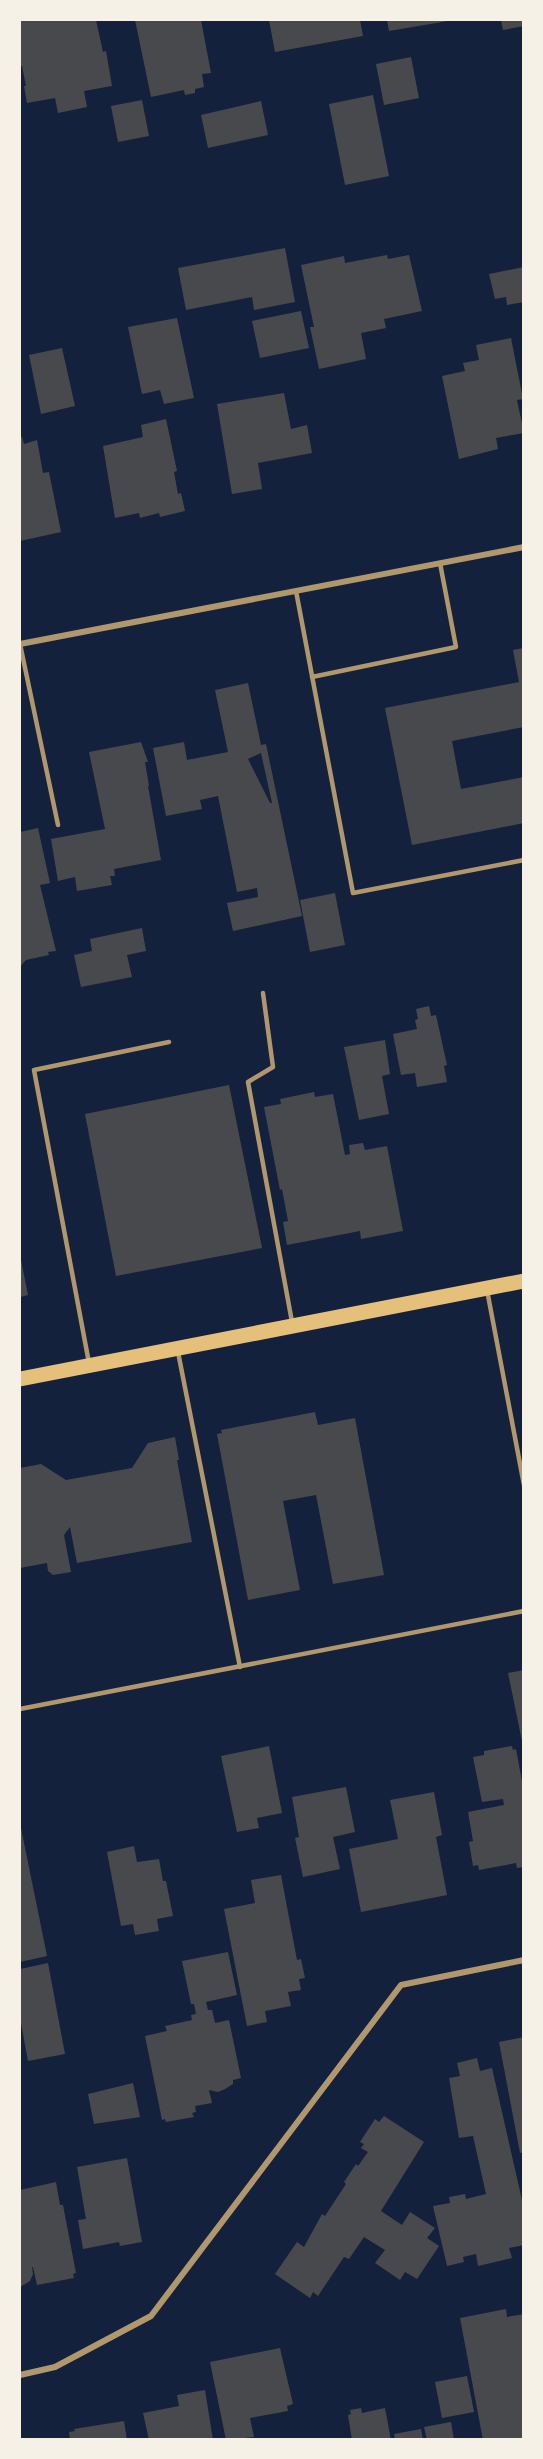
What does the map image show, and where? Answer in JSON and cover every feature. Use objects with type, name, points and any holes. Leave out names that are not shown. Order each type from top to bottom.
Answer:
[{"type":"main road","points":[[20,1379],[524,1281]]},
{"type":"street","points":[[20,644],[524,547]]},
{"type":"street","points":[[20,2375],[55,2367],[151,2316],[401,1985],[524,1960]]},
{"type":"lane","points":[[312,677],[456,647],[440,563]]},
{"type":"lane","points":[[296,591],[353,893],[524,860]]},
{"type":"lane","points":[[20,644],[58,825]]},
{"type":"lane","points":[[263,993],[273,1067],[248,1082],[293,1325]]},
{"type":"lane","points":[[90,1366],[34,1070],[169,1042]]},
{"type":"lane","points":[[486,1288],[524,1485]]},
{"type":"lane","points":[[178,1349],[240,1667]]},
{"type":"lane","points":[[20,1709],[524,1611]]},
{"type":"building","points":[[20,20],[96,20],[103,52],[106,51],[112,86],[84,91],[87,107],[58,113],[55,98],[27,103],[24,86],[26,86],[22,66],[20,66]]},
{"type":"building","points":[[135,20],[201,20],[211,73],[202,74],[204,87],[195,89],[195,93],[185,95],[184,90],[151,97]]},
{"type":"building","points":[[269,20],[360,20],[363,36],[275,52]]},
{"type":"building","points":[[387,20],[448,20],[448,21],[389,31]]},
{"type":"building","points":[[501,20],[524,20],[524,26],[503,30]]},
{"type":"building","points":[[411,57],[419,98],[384,105],[376,64]]},
{"type":"building","points":[[373,95],[389,176],[345,185],[329,104]]},
{"type":"building","points":[[142,100],[149,136],[118,142],[111,106]]},
{"type":"building","points":[[261,101],[268,135],[208,148],[201,115]]},
{"type":"building","points":[[285,248],[295,302],[254,310],[252,297],[186,310],[178,268]]},
{"type":"building","points":[[387,255],[388,259],[409,255],[422,311],[384,319],[386,328],[361,333],[366,359],[319,369],[310,327],[314,327],[301,265],[344,256],[345,263]]},
{"type":"building","points":[[524,267],[524,302],[507,305],[506,297],[495,299],[489,274]]},
{"type":"building","points":[[301,311],[309,348],[260,358],[252,321]]},
{"type":"building","points":[[177,318],[194,398],[164,404],[160,390],[142,394],[128,327]]},
{"type":"building","points":[[511,338],[523,399],[517,400],[524,433],[496,438],[498,449],[459,459],[442,376],[465,371],[463,363],[479,360],[476,345]]},
{"type":"building","points":[[62,348],[75,406],[41,414],[29,355]]},
{"type":"building","points":[[284,393],[291,429],[307,425],[312,453],[258,463],[262,489],[232,494],[217,404]]},
{"type":"building","points":[[166,419],[177,471],[174,472],[178,494],[181,493],[185,511],[160,517],[159,513],[140,518],[139,513],[115,518],[103,446],[143,437],[141,425]]},
{"type":"building","points":[[22,437],[24,444],[37,440],[43,473],[49,472],[61,532],[20,541],[20,438]]},
{"type":"building","points":[[524,648],[524,727],[452,741],[461,789],[524,777],[524,823],[412,845],[385,708],[519,682],[513,650]]},
{"type":"building","points":[[248,683],[261,745],[266,744],[302,916],[233,931],[227,903],[258,897],[257,888],[237,892],[218,796],[200,800],[202,809],[166,816],[153,748],[184,742],[187,760],[228,752],[215,690]],"holes":[[[261,753],[272,803],[248,759]]]},
{"type":"building","points":[[141,742],[148,762],[145,762],[148,786],[161,860],[114,869],[115,876],[110,876],[112,885],[77,891],[75,877],[58,881],[51,839],[105,829],[89,752]]},
{"type":"building","points":[[38,828],[50,883],[40,885],[56,951],[48,952],[49,955],[26,960],[20,967],[20,832]]},
{"type":"building","points":[[335,893],[345,945],[310,952],[300,900]]},
{"type":"building","points":[[142,928],[146,951],[127,955],[132,977],[81,987],[74,955],[92,951],[90,939]]},
{"type":"building","points":[[429,1006],[431,1016],[436,1015],[447,1065],[444,1066],[447,1082],[417,1087],[415,1073],[401,1075],[393,1034],[417,1029],[416,1009]]},
{"type":"building","points":[[385,1040],[390,1074],[382,1076],[389,1114],[359,1120],[344,1047]]},
{"type":"building","points":[[229,1085],[262,1248],[116,1276],[85,1114]]},
{"type":"building","points":[[314,1092],[315,1097],[333,1094],[345,1155],[350,1154],[349,1145],[363,1143],[365,1150],[387,1146],[403,1231],[361,1239],[360,1231],[287,1245],[283,1222],[288,1221],[264,1107],[281,1104],[280,1099]]},
{"type":"building","points":[[20,1255],[28,1295],[20,1297]]},
{"type":"building","points":[[315,1412],[318,1425],[355,1418],[384,1575],[333,1584],[316,1495],[283,1501],[300,1590],[248,1600],[217,1434],[222,1433],[221,1430]]},
{"type":"building","points":[[175,1437],[192,1542],[77,1563],[70,1527],[64,1535],[71,1572],[53,1575],[48,1571],[47,1563],[20,1568],[20,1468],[41,1464],[66,1480],[132,1468],[148,1443]]},
{"type":"building","points":[[524,1670],[524,1740],[522,1741],[508,1673]]},
{"type":"building","points":[[269,1746],[282,1813],[257,1818],[259,1828],[237,1832],[221,1756]]},
{"type":"building","points":[[512,1746],[513,1750],[516,1749],[524,1792],[524,1867],[517,1868],[516,1863],[479,1870],[478,1865],[473,1866],[469,1842],[473,1841],[468,1812],[504,1805],[503,1799],[482,1802],[473,1757],[484,1755],[484,1751]]},
{"type":"building","points":[[346,1787],[355,1832],[333,1837],[340,1869],[303,1877],[295,1838],[299,1837],[292,1797]]},
{"type":"building","points":[[434,1792],[442,1835],[436,1837],[447,1895],[361,1912],[349,1849],[398,1839],[390,1800]]},
{"type":"building","points":[[20,1823],[47,1956],[20,1962]]},
{"type":"building","points":[[134,1846],[137,1862],[159,1859],[173,1916],[157,1919],[159,1931],[135,1935],[133,1924],[121,1926],[107,1852]]},
{"type":"building","points":[[281,1875],[297,1960],[301,1959],[305,1978],[299,1979],[301,1990],[288,1992],[291,2006],[265,2011],[267,2022],[247,2026],[224,1909],[255,1903],[251,1880]]},
{"type":"building","points":[[228,1952],[237,1995],[206,2002],[208,2010],[212,2010],[215,2023],[229,2020],[241,2078],[233,2080],[233,2084],[218,2092],[209,2090],[212,2103],[195,2106],[196,2112],[192,2113],[194,2117],[166,2122],[165,2119],[162,2120],[145,2036],[167,2031],[165,2026],[192,2020],[191,2015],[196,2014],[194,2004],[191,2004],[182,1961]]},
{"type":"building","points":[[48,1963],[65,2054],[28,2061],[20,2018],[20,1969]]},
{"type":"building","points":[[524,2037],[524,2152],[520,2153],[499,2042]]},
{"type":"building","points":[[477,2058],[480,2071],[492,2068],[524,2209],[524,2245],[509,2248],[512,2258],[478,2266],[476,2254],[463,2257],[464,2262],[447,2266],[433,2206],[450,2203],[449,2197],[465,2194],[466,2199],[486,2194],[473,2136],[459,2138],[449,2078],[460,2076],[457,2063]]},
{"type":"building","points":[[133,2083],[140,2117],[94,2124],[88,2094]]},
{"type":"building","points":[[384,2116],[424,2142],[381,2211],[402,2225],[410,2212],[435,2228],[427,2238],[439,2246],[417,2279],[405,2272],[400,2280],[375,2263],[385,2250],[364,2237],[349,2259],[344,2257],[318,2296],[313,2292],[310,2298],[275,2274],[297,2242],[304,2247],[322,2214],[325,2216],[356,2164],[358,2166],[368,2152],[361,2148],[364,2144],[360,2142],[375,2119],[379,2122]]},
{"type":"building","points":[[127,2158],[142,2242],[120,2246],[119,2242],[83,2249],[78,2220],[86,2219],[77,2167]]},
{"type":"building","points":[[56,2182],[60,2205],[63,2205],[76,2273],[73,2274],[74,2278],[37,2285],[32,2267],[33,2274],[30,2281],[20,2287],[20,2190]]},
{"type":"building","points":[[506,2309],[507,2317],[524,2314],[524,2440],[483,2440],[460,2318]]},
{"type":"building","points":[[280,2348],[293,2404],[287,2406],[288,2411],[250,2418],[254,2437],[226,2440],[210,2362]]},
{"type":"building","points":[[467,2376],[474,2412],[442,2418],[435,2382]]},
{"type":"building","points":[[205,2390],[213,2440],[149,2440],[143,2413],[179,2406],[177,2395]]},
{"type":"building","points":[[361,2408],[362,2413],[385,2408],[391,2440],[352,2440],[348,2415],[351,2414],[350,2410]]},
{"type":"building","points":[[124,2421],[127,2440],[70,2440],[69,2432],[75,2431],[74,2429]]},
{"type":"building","points":[[451,2422],[454,2440],[427,2440],[424,2427]]},
{"type":"building","points":[[421,2429],[423,2440],[395,2440],[394,2434]]}]
